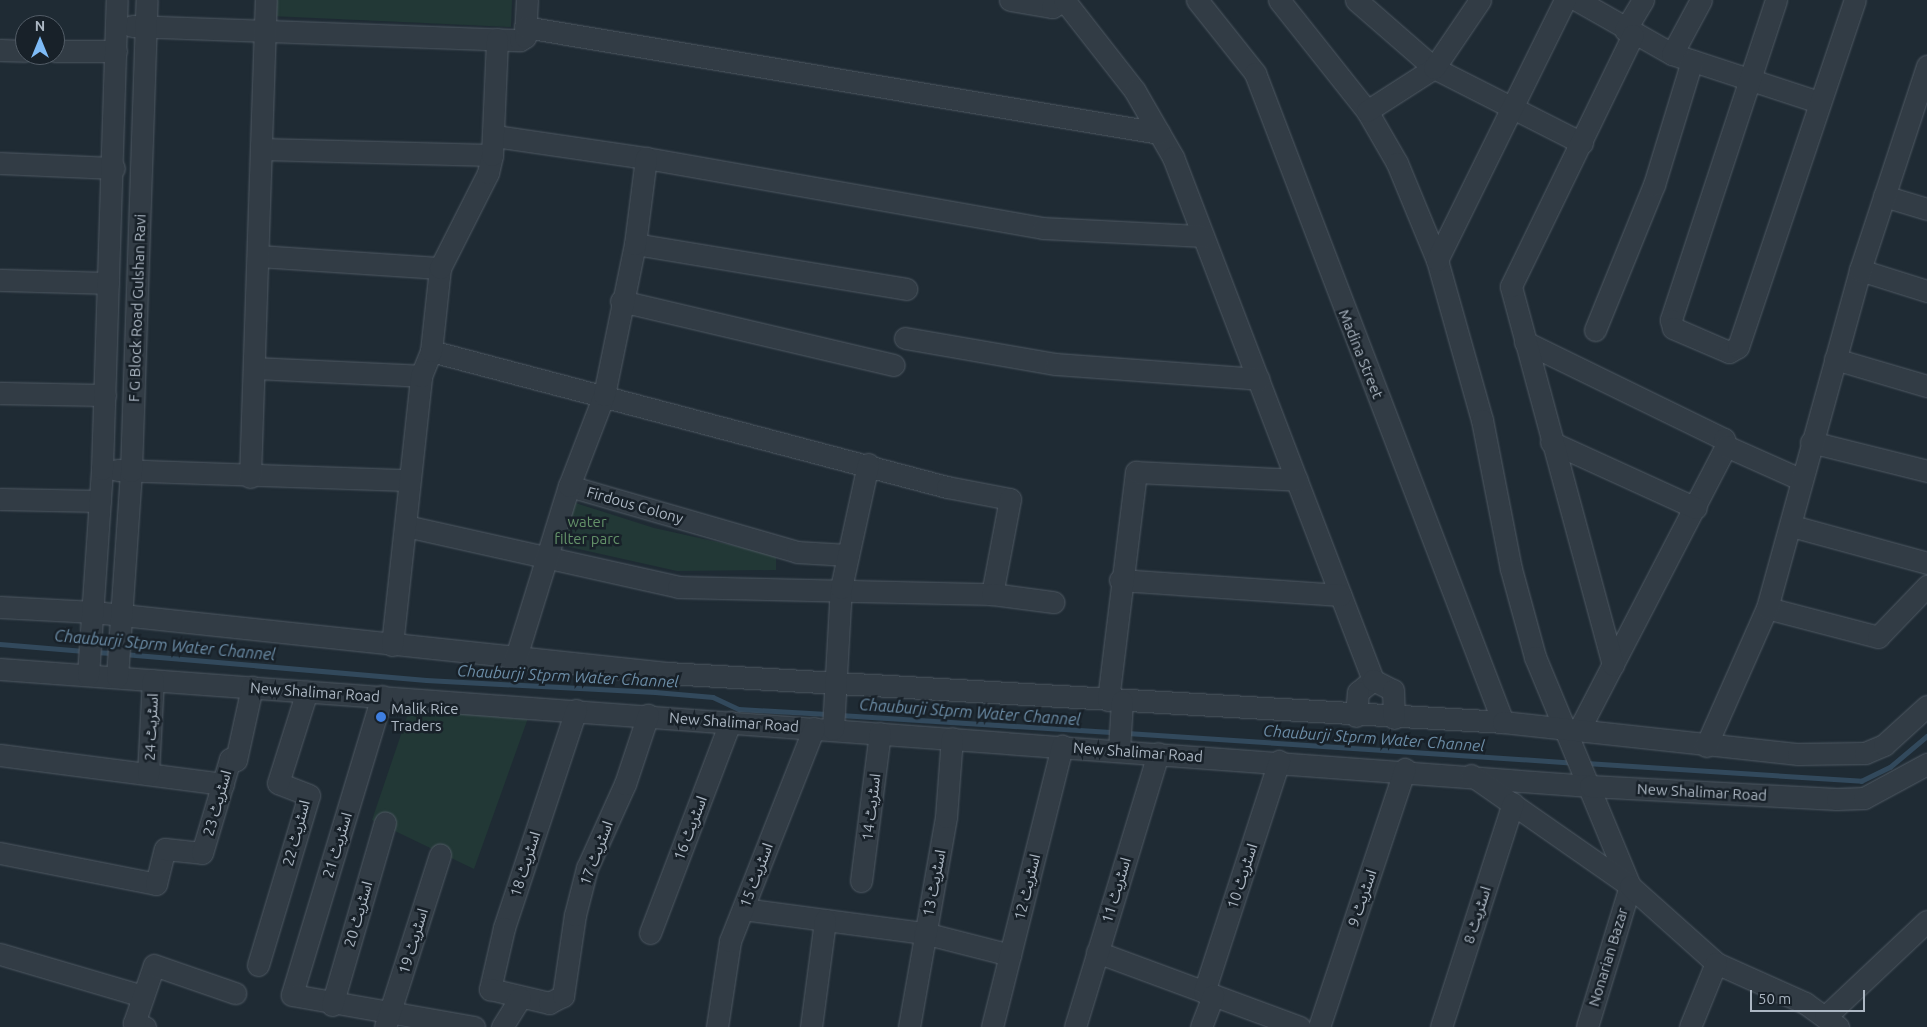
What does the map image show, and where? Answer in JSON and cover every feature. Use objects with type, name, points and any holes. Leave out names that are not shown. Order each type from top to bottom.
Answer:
[{"type":"street","name":"F G Block Road Gulshan Ravi","points":[[89,669],[102,469],[114,168],[117,0]]},
{"type":"street","name":"F G Block Road Gulshan Ravi","points":[[117,674],[131,471],[148,0]]},
{"type":"street","points":[[250,477],[266,0]]},
{"type":"street","points":[[116,25],[523,40],[527,0]]},
{"type":"street","points":[[1010,0],[1052,7],[1064,0],[1135,91],[1159,133],[1203,236],[1373,680],[1393,690],[1394,718]]},
{"type":"street","name":"Madina Street","points":[[1197,0],[1255,73],[1503,722]]},
{"type":"street","points":[[1279,0],[1367,111],[1397,162],[1437,260],[1482,420],[1511,570],[1536,657],[1572,733],[1630,886]]},
{"type":"street","points":[[1356,0],[1434,68],[1582,143]]},
{"type":"street","points":[[1437,260],[1515,109],[1564,0]]},
{"type":"street","points":[[1577,0],[1629,33],[1672,54],[1819,102]]},
{"type":"street","points":[[1613,665],[1551,442],[1511,286],[1582,143],[1643,0]]},
{"type":"street","points":[[1672,54],[1701,0]]},
{"type":"street","points":[[1776,0],[1671,320],[1673,328],[1729,352],[1738,347],[1819,102],[1855,0]]},
{"type":"street","points":[[1367,111],[1434,68],[1474,2]]},
{"type":"street","points":[[525,27],[1159,133]]},
{"type":"street","points":[[392,645],[406,526],[407,480],[421,376],[431,351],[440,268],[488,173],[494,146],[497,39]]},
{"type":"street","points":[[0,50],[15,50]]},
{"type":"street","points":[[65,51],[116,51]]},
{"type":"street","points":[[1595,330],[1654,185],[1692,61]]},
{"type":"street","points":[[1706,746],[1767,608],[1792,526],[1811,442],[1860,270],[1927,66]]},
{"type":"street","points":[[261,148],[494,146],[646,158],[1043,228],[1203,236]]},
{"type":"street","points":[[569,486],[604,395],[621,301],[635,244],[646,158]]},
{"type":"street","points":[[0,163],[114,168]]},
{"type":"street","points":[[1884,196],[1927,209]]},
{"type":"street","points":[[635,244],[906,289]]},
{"type":"street","points":[[258,256],[440,268]]},
{"type":"street","points":[[1860,270],[1927,292]]},
{"type":"street","points":[[0,280],[108,283]]},
{"type":"street","points":[[621,301],[894,365]]},
{"type":"street","points":[[905,338],[1056,364],[1258,379]]},
{"type":"street","points":[[1525,342],[1724,439],[1726,446],[1696,508],[1613,665],[1572,733]]},
{"type":"street","points":[[431,351],[1010,499],[992,594]]},
{"type":"street","points":[[1835,358],[1927,386]]},
{"type":"street","points":[[254,368],[421,376]]},
{"type":"street","points":[[0,393],[105,395]]},
{"type":"street","points":[[1551,442],[1696,508]]},
{"type":"street","points":[[1811,442],[1927,471]]},
{"type":"street","points":[[1726,446],[1802,480]]},
{"type":"street","points":[[835,686],[841,588],[868,464]]},
{"type":"street","points":[[102,469],[250,477],[407,480]]},
{"type":"street","points":[[1119,746],[1117,704],[1120,580],[1136,472],[1297,480]]},
{"type":"street","name":"Firdous Colony","points":[[515,660],[569,486],[797,552],[848,555]]},
{"type":"street","points":[[0,499],[100,501]]},
{"type":"street","points":[[406,526],[546,560],[678,586],[841,588],[992,594],[1053,602]]},
{"type":"street","points":[[1792,526],[1927,563]]},
{"type":"street","points":[[1120,580],[1340,595]]},
{"type":"street","points":[[1767,608],[1878,637],[1927,586]]},
{"type":"street","points":[[0,607],[121,625],[392,645],[515,660],[835,686],[1117,704],[1503,722],[1572,733],[1706,746],[1856,754],[1884,745],[1927,706]]},
{"type":"street","name":"New Shalimar Road","points":[[0,669],[89,669],[153,680],[730,722],[827,726],[880,733],[1062,746],[1119,746],[1158,753],[1864,798],[1927,764]]},
{"type":"street","name":"اسٹریٹ 24","points":[[148,774],[153,680]]},
{"type":"street","points":[[1356,716],[1358,692],[1373,680]]},
{"type":"street","name":"اسٹریٹ 15","points":[[717,1027],[730,941],[827,726],[835,686]]},
{"type":"street","name":"اسٹریٹ 23","points":[[0,853],[156,884],[165,849],[202,853],[230,759],[236,760],[252,687]]},
{"type":"street","name":"اسٹریٹ 22","points":[[258,964],[309,795],[278,783],[307,691]]},
{"type":"street","name":"اسٹریٹ 21","points":[[332,1005],[292,994],[382,696]]},
{"type":"street","name":"اسٹریٹ 18","points":[[520,998],[490,989],[504,928],[576,710]]},
{"type":"street","name":"اسٹریٹ 17","points":[[520,998],[549,1003],[563,996],[575,915],[588,868],[625,784],[648,716]]},
{"type":"street","name":"اسٹریٹ 16","points":[[650,933],[730,722]]},
{"type":"street","name":"اسٹریٹ 14","points":[[861,881],[880,733]]},
{"type":"street","name":"اسٹریٹ 13","points":[[909,1027],[924,933],[946,817],[952,738]]},
{"type":"street","name":"اسٹریٹ 12","points":[[992,1027],[1062,746]]},
{"type":"street","name":"اسٹریٹ 11","points":[[1075,1027],[1158,753]]},
{"type":"street","points":[[0,755],[223,784]]},
{"type":"street","name":"اسٹریٹ 10","points":[[1201,1027],[1208,993],[1279,761]]},
{"type":"street","name":"اسٹریٹ 9","points":[[1318,1027],[1405,769]]},
{"type":"street","points":[[1469,773],[1630,886],[1716,963],[1805,1003],[1831,1022],[1927,921]]},
{"type":"street","name":"اسٹریٹ 8","points":[[1441,1027],[1513,803]]},
{"type":"street","name":"اسٹریٹ 20","points":[[332,1005],[385,823]]},
{"type":"street","name":"اسٹریٹ 19","points":[[388,1019],[440,855]]},
{"type":"street","name":"Nonarian Bazar","points":[[1587,1027],[1630,886]]},
{"type":"street","points":[[743,909],[924,933],[1010,955]]},
{"type":"street","points":[[811,1027],[825,920]]},
{"type":"street","points":[[1097,952],[1300,1027]]},
{"type":"street","points":[[0,954],[144,996]]},
{"type":"street","points":[[1690,1027],[1716,963]]},
{"type":"street","points":[[145,1027],[134,1023],[154,965],[234,993]]},
{"type":"street","points":[[502,1027],[520,998]]},
{"type":"street","points":[[332,1005],[388,1019],[474,1027]]},
{"type":"green space","points":[[273,0],[512,0],[511,27],[272,16]]},
{"type":"green space","name":"water filter parc","points":[[563,499],[654,528],[776,555],[776,570],[677,571],[565,546]]},
{"type":"green space","points":[[413,699],[532,707],[474,869],[372,820]]},
{"type":"waterway","name":"Chauburji Stprm Water Channel","points":[[0,644],[84,651]]},
{"type":"waterway","name":"Chauburji Stprm Water Channel","points":[[94,652],[112,653]]},
{"type":"waterway","name":"Chauburji Stprm Water Channel","points":[[124,654],[426,680],[655,692],[713,697],[739,709],[827,714]]},
{"type":"waterway","name":"Chauburji Stprm Water Channel","points":[[840,715],[1114,732]]},
{"type":"waterway","name":"Chauburji Stprm Water Channel","points":[[1127,733],[1573,763]]},
{"type":"waterway","name":"Chauburji Stprm Water Channel","points":[[1586,763],[1861,781],[1890,767],[1927,736]]},
{"type":"place","name":"Malik Rice Traders","points":[[381,717]]}]
